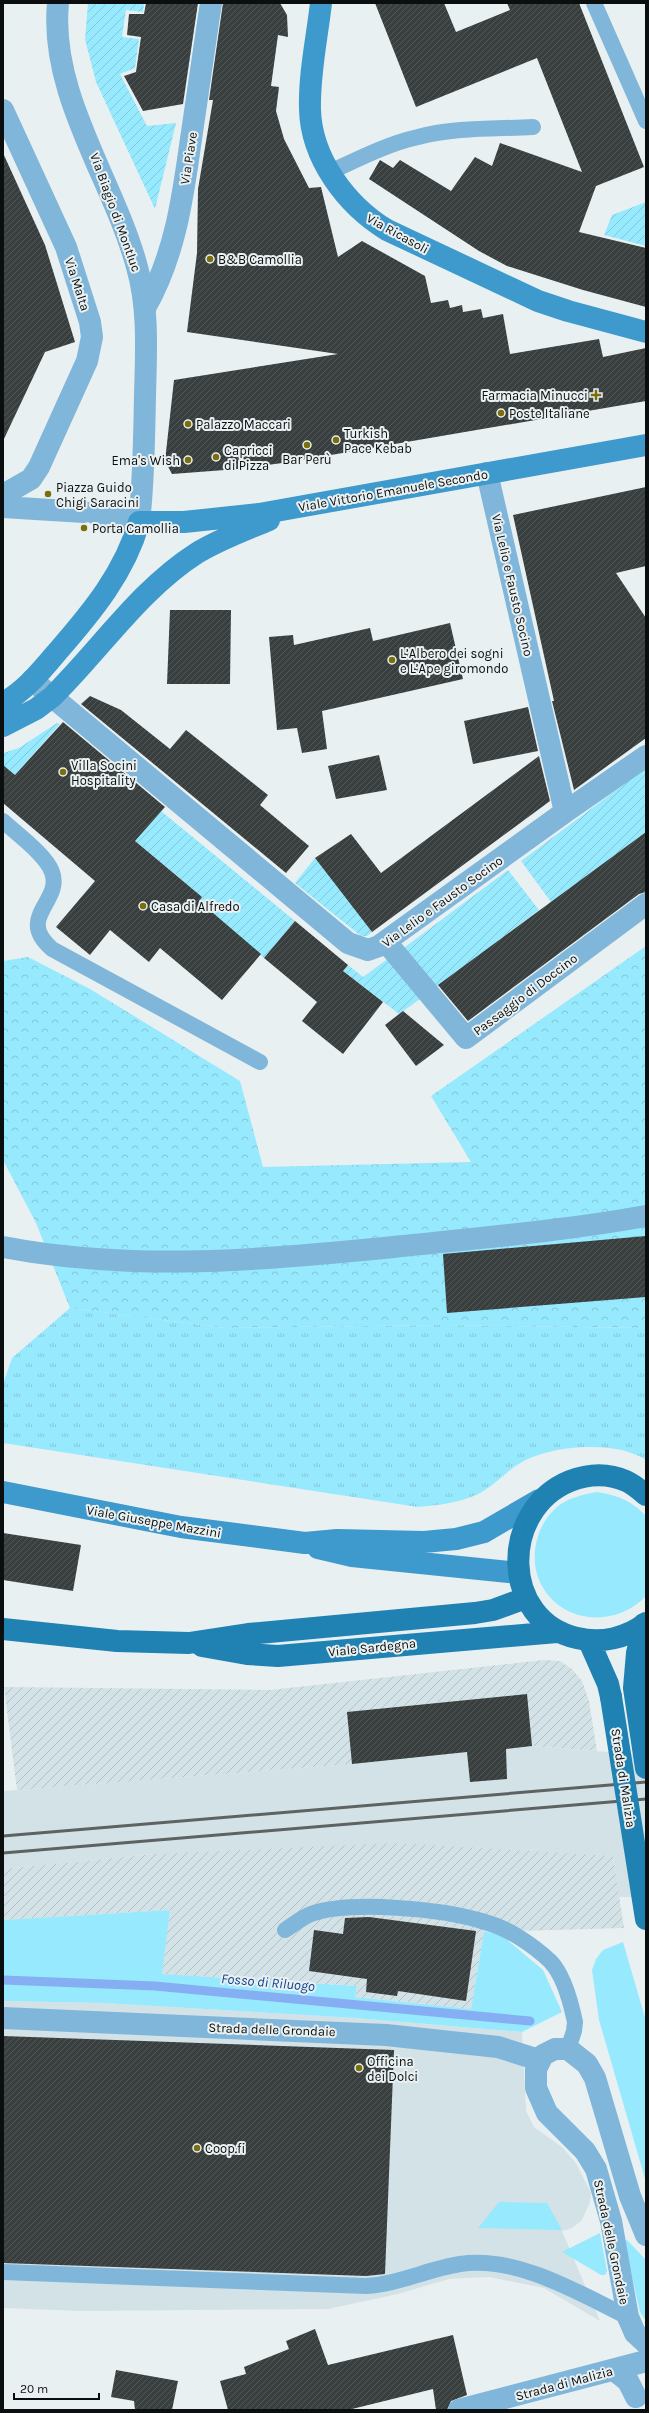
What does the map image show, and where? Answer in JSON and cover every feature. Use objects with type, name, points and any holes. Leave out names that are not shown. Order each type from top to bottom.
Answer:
[{"type":"main road","name":"Via Ricasoli","points":[[321,3],[311,86],[310,111],[314,135],[330,172],[340,190],[358,210],[377,224],[404,239],[538,301],[646,332]]},
{"type":"main road","name":"Viale Vittorio Emanuele Secondo","points":[[139,522],[208,520],[300,507],[646,445]]},
{"type":"main road","points":[[3,726],[36,709],[52,697],[153,588],[182,564],[215,544],[300,507]]},
{"type":"main road","points":[[3,703],[16,695],[32,680],[97,604],[122,567],[139,522]]},
{"type":"main road","name":"Viale Giuseppe Mazzini","points":[[306,1543],[337,1540],[424,1542],[456,1539],[484,1532],[540,1500],[558,1486],[580,1477],[605,1475],[626,1481],[646,1495]]},
{"type":"main road","name":"Viale Giuseppe Mazzini","points":[[3,1492],[182,1527],[306,1543],[352,1556],[518,1573]]},
{"type":"main road","name":"Viale Giuseppe Mazzini","points":[[540,1500],[527,1520],[521,1538],[518,1573],[526,1598],[537,1614],[557,1632],[589,1641],[607,1640],[626,1635],[645,1623]]},
{"type":"main road","name":"Viale Sardegna","points":[[189,1643],[248,1634],[476,1614],[493,1610],[526,1598]]},
{"type":"main road","name":"Strada di Malizia","points":[[645,1623],[637,1653],[634,1694],[646,1768]]},
{"type":"main road","name":"Viale Sardegna","points":[[3,1629],[117,1641],[189,1643],[232,1652],[278,1656],[557,1632]]},
{"type":"main road","name":"Strada di Malizia","points":[[589,1641],[608,1684],[611,1698],[646,1919]]},
{"type":"street","name":"Via Biagio di Montluc","points":[[58,3],[58,37],[68,90],[128,239],[142,286],[145,308],[146,335],[144,465],[139,522]]},
{"type":"street","name":"Via Piave","points":[[145,308],[159,281],[173,240],[186,173],[211,3]]},
{"type":"street","name":"Via Malta","points":[[3,110],[66,247],[90,322],[92,337],[87,361],[42,462],[30,479],[3,495]]},
{"type":"street","name":"Via Lelio e Fausto Socino","points":[[32,680],[348,943],[368,950],[386,942],[564,812],[487,473]]},
{"type":"street","points":[[3,507],[89,512],[139,522]]},
{"type":"street","points":[[564,812],[646,756]]},
{"type":"street","name":"Passaggio di Doccino","points":[[386,942],[466,1038],[646,904]]},
{"type":"street","points":[[3,1247],[86,1259],[159,1262],[242,1260],[491,1237],[646,1216]]},
{"type":"street","name":"Strada delle Grondaie","points":[[3,2018],[386,2034],[498,2047],[538,2060],[535,2075],[536,2088],[542,2104],[551,2118],[585,2151],[602,2183],[628,2317],[635,2333],[646,2344]]},
{"type":"street","points":[[538,2060],[549,2051],[568,2049]]},
{"type":"street","name":"Strada delle Grondaie","points":[[568,2049],[587,2064],[595,2078],[630,2196],[646,2235]]},
{"type":"street","name":"Strada di Malizia","points":[[459,2410],[646,2361]]},
{"type":"street","points":[[614,2370],[628,2381],[636,2397]]},
{"type":"lane","points":[[594,3],[646,121]]},
{"type":"lane","points":[[330,172],[364,156],[418,137],[458,131],[533,127]]},
{"type":"lane","points":[[3,821],[48,863],[52,873],[54,883],[51,893],[38,916],[39,934],[44,942],[52,949],[260,1062]]},
{"type":"lane","points":[[285,1930],[309,1915],[320,1911],[367,1906],[452,1915],[485,1922],[502,1928],[540,1953],[557,1971],[575,2022],[574,2031],[568,2049]]},
{"type":"lane","points":[[3,2272],[366,2286],[393,2283],[450,2266],[477,2262],[503,2265],[531,2272],[628,2317]]},
{"type":"shaded area","points":[[544,1660],[560,1661],[572,1669],[582,1681],[589,1701],[597,1751],[532,1746],[352,1764],[17,1790],[4,1687],[270,1690]]},
{"type":"shaded area","points":[[532,1746],[646,1755],[646,1897],[619,1897],[613,1856],[155,1854],[3,1869],[3,1791],[352,1764]]},
{"type":"shaded area","points":[[395,1843],[613,1856],[624,1928],[484,1932],[471,2009],[355,1997],[357,1986],[161,1974],[170,1910],[3,1920],[3,1869],[155,1854]]},
{"type":"shaded area","points":[[3,2001],[104,2003],[356,2018],[522,2032],[526,2111],[534,2127],[562,2147],[576,2163],[591,2193],[590,2202],[582,2220],[572,2228],[562,2231],[600,2321],[544,2288],[489,2277],[449,2279],[398,2294],[328,2309],[81,2311],[3,2308]]},
{"type":"green space","points":[[88,3],[144,3],[143,12],[126,10],[122,37],[139,39],[135,68],[120,74],[147,126],[176,123],[155,209],[96,82],[85,39]]},
{"type":"green space","points":[[646,202],[646,246],[604,235],[612,215]]},
{"type":"green space","points":[[57,723],[60,724],[15,775],[3,765],[3,753],[19,748]]},
{"type":"green space","points":[[646,768],[646,832],[551,902],[521,861]]},
{"type":"green space","points":[[161,811],[295,921],[264,958],[199,901],[202,897],[135,841]]},
{"type":"green space","points":[[315,858],[372,932],[367,936],[361,936],[295,883]]},
{"type":"green space","points":[[508,870],[539,910],[434,989],[401,950]]},
{"type":"green space","points":[[646,946],[646,1328],[442,1325],[226,1328],[70,1308],[36,1223],[3,1160],[3,961],[28,957],[90,989],[240,1081],[263,1167],[471,1162],[431,1096]]},
{"type":"green space","points":[[389,958],[423,997],[399,1014],[343,971],[348,965],[363,977]]},
{"type":"green space","points":[[70,1308],[226,1328],[442,1325],[646,1328],[646,1460],[619,1449],[602,1447],[584,1447],[550,1452],[535,1456],[522,1462],[489,1487],[464,1500],[418,1507],[3,1443],[3,1384],[12,1358]]},
{"type":"green space","points":[[596,1492],[623,1499],[635,1506],[646,1516],[646,1596],[634,1606],[621,1613],[606,1617],[591,1617],[577,1614],[563,1608],[552,1599],[542,1586],[535,1566],[536,1545],[539,1534],[543,1524],[549,1516],[556,1508],[570,1499]]},
{"type":"green space","points":[[170,1910],[162,1974],[357,1986],[355,1997],[471,2009],[484,1932],[499,1933],[543,1970],[562,2012],[522,2032],[356,2018],[104,2003],[3,2001],[3,1920]]},
{"type":"green space","points":[[623,1942],[646,2021],[646,2182],[599,2020],[592,1970],[596,1959],[603,1950]]},
{"type":"green space","points":[[499,2202],[547,2203],[562,2230],[478,2228]]},
{"type":"green space","points":[[600,2233],[607,2271],[605,2275],[601,2275],[562,2252]]},
{"type":"green space","points":[[627,2240],[646,2260],[646,2321],[640,2312],[624,2241]]},
{"type":"building","points":[[146,3],[198,3],[183,104],[143,111],[124,76],[136,72],[141,37],[127,35],[129,14],[144,14]]},
{"type":"building","points":[[223,3],[280,3],[287,15],[288,37],[278,35],[271,86],[279,87],[276,111],[284,139],[309,188],[321,187],[338,257],[362,241],[425,276],[431,303],[448,300],[450,308],[462,305],[463,312],[481,309],[483,318],[503,314],[510,354],[599,339],[603,357],[646,348],[646,401],[290,462],[238,469],[172,474],[165,461],[174,380],[338,354],[187,332],[197,253],[198,189],[213,100],[209,100]]},
{"type":"building","points":[[375,3],[444,3],[456,32],[510,10],[507,3],[579,3],[644,167],[596,186],[579,232],[646,248],[646,307],[583,290],[507,266],[479,251],[369,179],[380,160],[393,168],[400,160],[451,191],[475,157],[492,166],[500,143],[582,172],[537,58],[416,107]]},
{"type":"building","points":[[3,153],[45,245],[75,342],[45,352],[3,441]]},
{"type":"building","points":[[646,487],[646,566],[616,573],[646,618],[646,738],[574,790],[552,701],[554,701],[513,515]]},
{"type":"building","points":[[170,610],[231,610],[230,684],[167,684]]},
{"type":"building","points":[[450,623],[463,679],[322,711],[327,749],[302,753],[297,728],[277,730],[269,637],[293,635],[294,645],[370,628],[373,641]]},
{"type":"building","points":[[90,696],[121,710],[170,749],[186,730],[268,795],[260,805],[309,846],[286,873],[81,704]]},
{"type":"building","points":[[528,707],[538,751],[473,764],[464,721]]},
{"type":"building","points":[[63,722],[165,807],[135,841],[202,897],[199,901],[261,954],[222,1000],[160,948],[149,962],[110,930],[90,955],[56,927],[95,881],[3,803],[3,765],[15,775]]},
{"type":"building","points":[[379,755],[387,790],[336,799],[328,766]]},
{"type":"building","points":[[539,756],[550,801],[372,932],[315,858],[351,834],[381,873]]},
{"type":"building","points":[[646,832],[646,892],[639,894],[468,1021],[438,985]]},
{"type":"building","points":[[295,921],[348,965],[343,971],[383,1002],[343,1054],[302,1021],[317,1002],[264,958]]},
{"type":"building","points":[[403,1011],[444,1045],[416,1066],[385,1025]]},
{"type":"building","points":[[646,1236],[646,1297],[447,1313],[443,1254]]},
{"type":"building","points":[[3,1533],[81,1545],[73,1591],[3,1580]]},
{"type":"building","points":[[527,1694],[532,1746],[506,1749],[507,1779],[470,1782],[467,1752],[352,1764],[347,1712]]},
{"type":"building","points":[[369,1917],[476,1931],[466,2001],[398,1991],[397,1996],[366,1992],[367,1979],[309,1971],[314,1930],[343,1934],[345,1918]]},
{"type":"building","name":"Coop.fi","points":[[3,2036],[394,2050],[385,2274],[366,2276],[3,2263]]},
{"type":"building","points":[[315,2329],[328,2365],[453,2335],[467,2395],[451,2401],[447,2410],[436,2410],[433,2389],[348,2410],[228,2410],[220,2381],[246,2374],[244,2367],[289,2349],[286,2341]]},
{"type":"building","points":[[116,2370],[178,2381],[172,2410],[135,2410],[134,2401],[111,2397]]},
{"type":"waterway","name":"Fosso di Riluogo","points":[[3,1980],[155,1986],[530,2021]]},
{"type":"railway","points":[[3,1836],[646,1782]]},
{"type":"railway","points":[[3,1853],[646,1799]]},
{"type":"place","name":"B&B Camollia","points":[[210,259]]},
{"type":"place","name":"Farmacia Minucci","points":[[596,395]]},
{"type":"place","name":"Poste Italiane","points":[[501,413]]},
{"type":"place","name":"Palazzo Maccari","points":[[188,424]]},
{"type":"place","name":"Turkish Pace Kebab","points":[[336,440]]},
{"type":"place","name":"Bar Perù","points":[[307,445]]},
{"type":"place","name":"Capricci di Pizza","points":[[216,457]]},
{"type":"place","name":"Ema's Wish","points":[[188,460]]},
{"type":"place","name":"Piazza Guido Chigi Saracini","points":[[48,494]]},
{"type":"place","name":"Porta Camollia","points":[[84,528]]},
{"type":"place","name":"L’Albero dei sogni e L’Ape giromondo","points":[[392,660]]},
{"type":"place","name":"Villa Socini Hospitality","points":[[63,772]]},
{"type":"place","name":"Casa di Alfredo","points":[[143,906]]},
{"type":"place","name":"Officina dei Dolci","points":[[359,2068]]},
{"type":"place","name":"Coop.fi","points":[[197,2148]]}]
